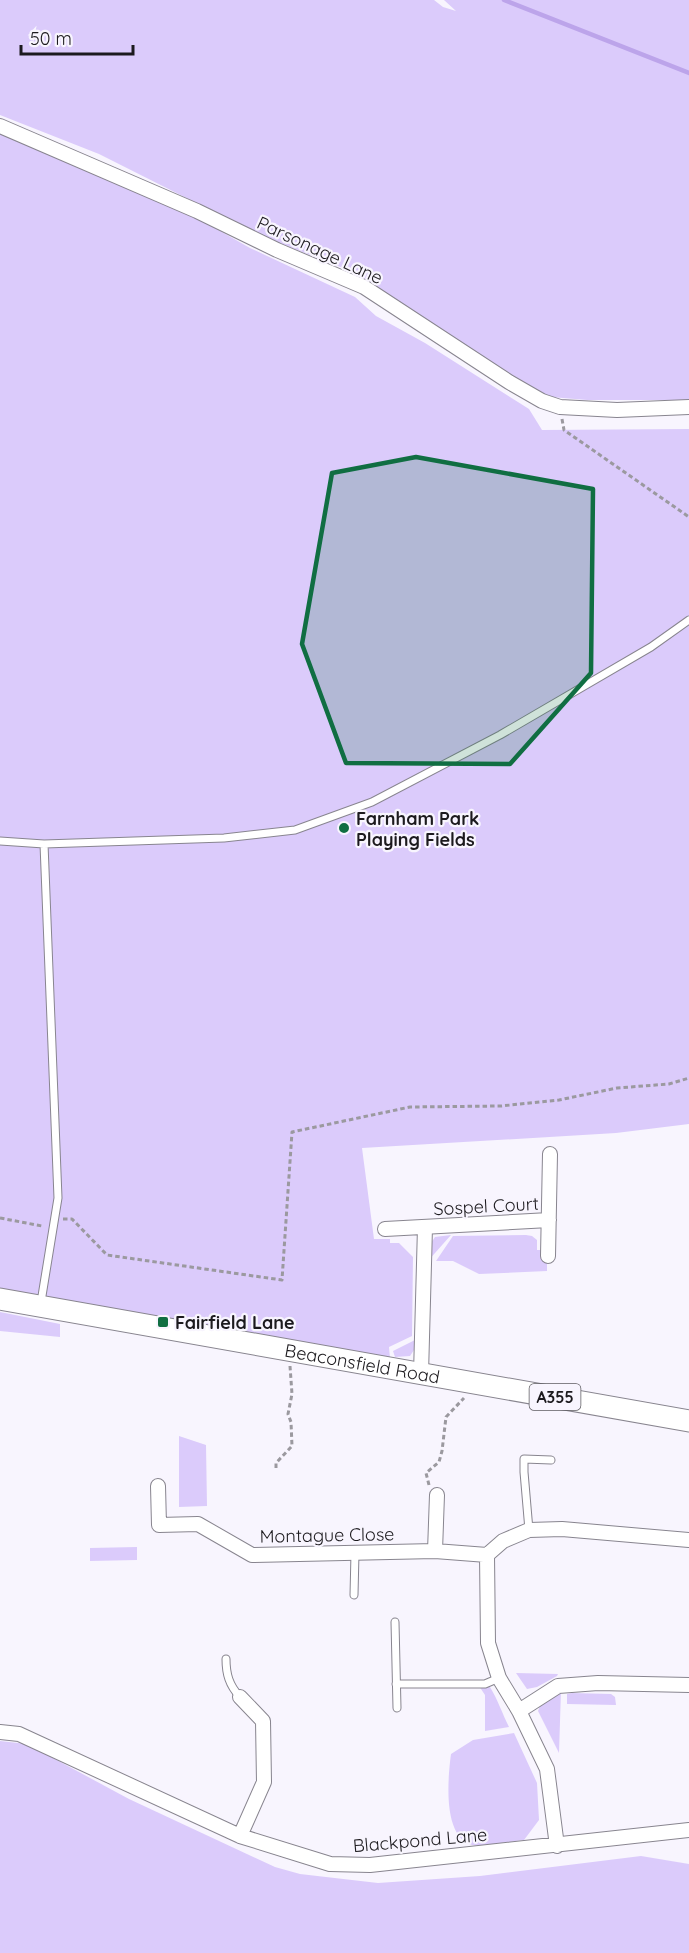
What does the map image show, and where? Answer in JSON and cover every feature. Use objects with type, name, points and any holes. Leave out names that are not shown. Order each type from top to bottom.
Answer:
[{"type":"main road","name":"Beaconsfield Road","points":[[0,1299],[689,1421]]},
{"type":"street","name":"Parsonage Lane","points":[[0,126],[197,211],[278,250],[364,287],[542,401],[560,407],[617,410],[689,407]]},
{"type":"street","name":"Sospel Court","points":[[548,1256],[550,1154]]},
{"type":"street","name":"Sospel Court","points":[[385,1229],[549,1220]]},
{"type":"street","name":"Sospel Court","points":[[421,1374],[426,1227]]},
{"type":"street","name":"Montague Close","points":[[158,1486],[159,1525],[198,1524],[252,1555],[435,1551],[487,1555]]},
{"type":"street","points":[[435,1551],[436,1495]]},
{"type":"street","points":[[557,1846],[547,1769],[519,1711],[499,1678],[488,1643],[487,1555],[503,1541],[529,1530],[562,1529],[689,1540]]},
{"type":"street","points":[[519,1711],[558,1686],[597,1683],[689,1685]]},
{"type":"street","points":[[240,1697],[263,1721],[264,1782],[240,1836]]},
{"type":"street","name":"Blackpond Lane","points":[[0,1732],[19,1734],[240,1836],[330,1864],[360,1865],[557,1846],[689,1830]]},
{"type":"lane","points":[[0,840],[44,844],[224,838],[296,830],[372,802],[500,735],[651,648],[689,620]]},
{"type":"lane","points":[[41,1307],[58,1198],[44,844]]},
{"type":"lane","points":[[529,1530],[525,1459],[551,1460]]},
{"type":"lane","points":[[354,1595],[355,1552]]},
{"type":"lane","points":[[395,1622],[397,1708]]},
{"type":"lane","points":[[226,1659],[226,1674],[240,1697]]},
{"type":"lane","points":[[396,1684],[485,1684],[499,1678]]},
{"type":"path","points":[[560,407],[564,430],[689,517]]},
{"type":"path","points":[[55,1218],[72,1219],[107,1255],[282,1280],[292,1132],[410,1107],[512,1105],[559,1100],[617,1088],[669,1084],[689,1078]]},
{"type":"path","points":[[0,1218],[53,1228]]},
{"type":"path","points":[[276,1468],[276,1463],[292,1446],[291,1422],[288,1414],[292,1394],[288,1349]]},
{"type":"path","points":[[436,1495],[427,1483],[426,1473],[439,1462],[446,1417],[477,1384]]},
{"type":"highlighted area","points":[[416,457],[593,489],[591,673],[510,764],[346,763],[302,644],[332,473]]},
{"type":"shaded area","points":[[0,0],[434,0],[443,7],[456,11],[444,0],[689,0],[689,400],[587,400],[551,397],[522,382],[343,268],[262,236],[99,154],[0,115]]},
{"type":"shaded area","name":"Farnham Park Playing Fields","points":[[0,132],[185,211],[250,248],[355,297],[376,316],[425,343],[529,409],[542,430],[689,429],[689,1124],[616,1133],[362,1148],[374,1239],[390,1239],[390,1243],[399,1243],[413,1257],[412,1336],[389,1347],[390,1359],[0,1292]]},
{"type":"shaded area","points":[[451,1235],[427,1262],[429,1246],[435,1237]]},
{"type":"shaded area","points":[[526,1235],[537,1240],[537,1250],[547,1250],[547,1271],[479,1274],[453,1261],[436,1261],[453,1236]]},
{"type":"shaded area","points":[[0,1312],[60,1324],[60,1337],[0,1331]]},
{"type":"shaded area","points":[[415,1340],[414,1350],[410,1356],[395,1357],[393,1351]]},
{"type":"shaded area","points":[[179,1436],[206,1445],[207,1506],[179,1507]]},
{"type":"shaded area","points":[[137,1547],[137,1560],[90,1561],[90,1548]]},
{"type":"shaded area","points":[[516,1673],[558,1674],[537,1687],[527,1689]]},
{"type":"shaded area","points":[[479,1686],[490,1687],[509,1727],[485,1731],[485,1695]]},
{"type":"shaded area","points":[[561,1690],[559,1753],[538,1711],[542,1701]]},
{"type":"shaded area","points":[[567,1694],[611,1694],[615,1697],[616,1705],[567,1704]]},
{"type":"shaded area","points":[[514,1733],[537,1783],[539,1820],[524,1840],[472,1845],[462,1840],[451,1819],[448,1791],[451,1754],[473,1740]]},
{"type":"shaded area","points":[[0,1741],[27,1744],[129,1799],[275,1867],[300,1874],[378,1883],[480,1876],[641,1856],[689,1864],[689,1953],[0,1953]]},
{"type":"waterway","points":[[504,0],[689,73]]},
{"type":"place","name":"Farnham Park Playing Fields","points":[[344,828]]},
{"type":"place","name":"Fairfield Lane","points":[[163,1322]]}]
